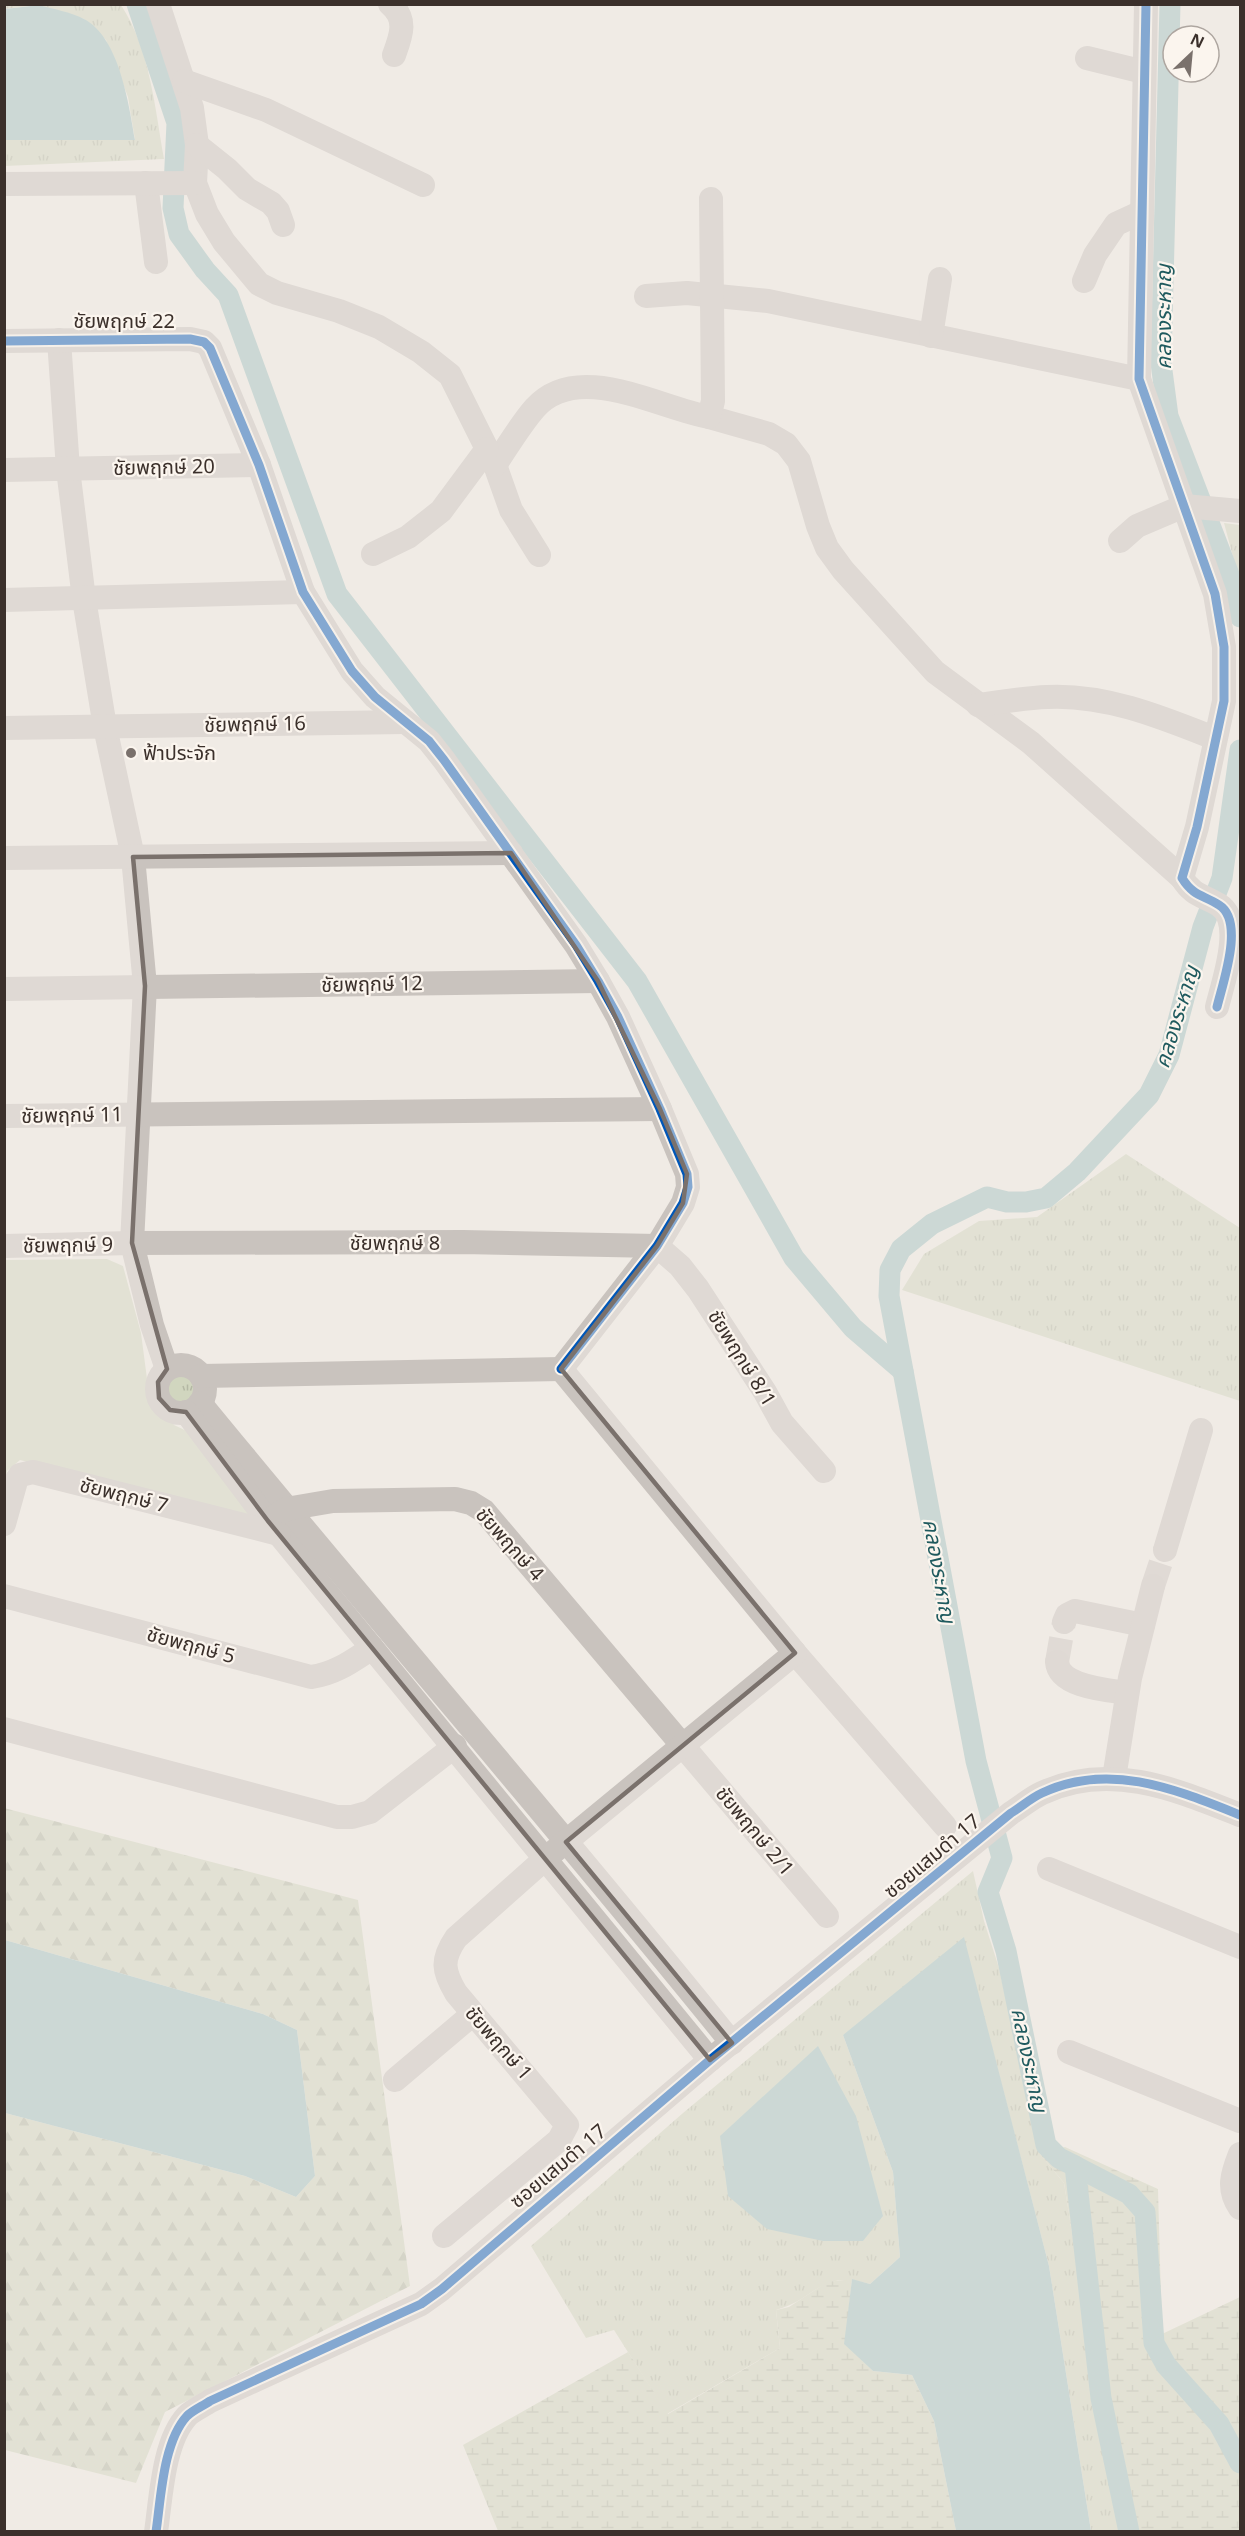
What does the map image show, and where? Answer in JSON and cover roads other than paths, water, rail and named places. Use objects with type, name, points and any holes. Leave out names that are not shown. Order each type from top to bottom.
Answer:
[{"type":"street","points":[[158,4],[192,108],[197,145],[195,183],[207,214],[224,242],[259,284],[277,293],[339,311],[379,327],[421,352],[450,375],[491,457],[511,510],[539,555]]},
{"type":"street","points":[[390,4],[402,21],[403,31],[394,55]]},
{"type":"street","points":[[1146,4],[1138,379],[1197,507],[1224,647],[1224,701],[1214,738],[1188,886]]},
{"type":"street","points":[[1088,58],[1144,72]]},
{"type":"street","points":[[184,81],[266,110],[423,185]]},
{"type":"street","points":[[197,145],[227,169],[247,189],[271,203],[278,211],[283,225]]},
{"type":"street","points":[[146,183],[156,262]]},
{"type":"street","points":[[4,184],[195,183]]},
{"type":"street","points":[[709,417],[713,400],[711,199]]},
{"type":"street","points":[[1084,281],[1095,255],[1116,224],[1142,212]]},
{"type":"street","points":[[931,336],[940,279]]},
{"type":"street","points":[[646,296],[687,293],[768,301],[1138,379]]},
{"type":"street","name":"ชัยพฤกษ์ 22","points":[[4,341],[190,339],[204,342],[215,356],[259,465]]},
{"type":"street","points":[[59,340],[68,469],[84,599],[105,727],[133,857],[145,986],[132,1243],[152,1325],[167,1369]]},
{"type":"street","points":[[373,554],[408,537],[441,512],[535,408],[554,392],[577,387],[611,389],[769,434],[786,444],[799,461],[818,526],[827,548],[843,570],[935,672],[1031,743],[1188,886],[1221,906],[1233,925],[1217,1006]]},
{"type":"street","points":[[259,465],[303,592],[346,664],[375,697],[434,747],[576,945],[618,1017],[660,1108],[687,1174],[688,1187],[683,1203],[657,1246],[561,1369]]},
{"type":"street","name":"ชัยพฤกษ์ 20","points":[[4,470],[259,465]]},
{"type":"street","points":[[1120,541],[1137,526],[1197,507],[1240,511]]},
{"type":"street","points":[[4,600],[303,592]]},
{"type":"street","points":[[978,705],[1048,697],[1099,700],[1155,714],[1214,738]]},
{"type":"street","name":"ชัยพฤกษ์ 16","points":[[4,728],[405,722]]},
{"type":"street","points":[[4,858],[511,853]]},
{"type":"street","name":"ชัยพฤกษ์ 12","points":[[4,989],[598,981]]},
{"type":"street","name":"ชัยพฤกษ์ 11","points":[[4,1116],[660,1108]]},
{"type":"street","name":"ชัยพฤกษ์ 8","points":[[132,1243],[463,1242],[657,1246]]},
{"type":"street","name":"ชัยพฤกษ์ 9","points":[[4,1246],[132,1243]]},
{"type":"street","name":"ชัยพฤกษ์ 8/1","points":[[657,1246],[680,1266],[698,1288],[765,1392],[782,1424],[824,1471]]},
{"type":"street","points":[[182,1365],[196,1370],[201,1376],[204,1395],[193,1408],[170,1410],[159,1398],[158,1382],[167,1369],[182,1365]]},
{"type":"street","points":[[201,1376],[561,1369]]},
{"type":"street","points":[[561,1369],[795,1653],[945,1826]]},
{"type":"street","points":[[193,1408],[372,1648],[455,1746],[566,1842],[732,2043]]},
{"type":"street","points":[[1165,1550],[1201,1430]]},
{"type":"street","name":"ชัยพฤกษ์ 7","points":[[4,1524],[16,1481],[20,1474],[27,1472],[278,1521]]},
{"type":"street","name":"ชัยพฤกษ์ 4","points":[[278,1521],[333,1501],[455,1498],[471,1503],[484,1511],[682,1745]]},
{"type":"street","points":[[278,1521],[431,1678],[507,1792],[546,1858],[710,2060]]},
{"type":"street","points":[[1114,1778],[1127,1694],[1153,1586]]},
{"type":"street","name":"ชัยพฤกษ์ 5","points":[[4,1596],[311,1677],[327,1675],[339,1670],[372,1648]]},
{"type":"street","points":[[1064,1622],[1067,1615],[1075,1611],[1143,1625]]},
{"type":"street","name":"ชัยพฤกษ์ 1","points":[[444,2236],[559,2140],[567,2125],[473,2014],[447,1977],[444,1964],[448,1949],[456,1938],[546,1858],[795,1653]]},
{"type":"street","points":[[1057,1662],[1057,1671],[1072,1681],[1127,1694]]},
{"type":"street","points":[[411,1694],[431,1678]]},
{"type":"street","points":[[4,1729],[337,1817],[352,1817],[370,1812],[455,1746]]},
{"type":"street","name":"ชัยพฤกษ์ 2/1","points":[[682,1745],[827,1916]]},
{"type":"street","name":"ซอยแสมดำ 17","points":[[156,2532],[168,2456],[177,2432],[188,2416],[210,2401],[421,2304],[710,2060],[1011,1813],[1042,1793],[1078,1782],[1114,1778],[1165,1786],[1240,1815]]},
{"type":"street","points":[[1049,1869],[1240,1947]]},
{"type":"street","points":[[607,1933],[628,1915]]},
{"type":"street","points":[[395,2080],[473,2014]]},
{"type":"street","points":[[1069,2052],[1240,2121]]},
{"type":"street","points":[[1240,2154],[1232,2175],[1231,2187],[1240,2208]]},
{"type":"water","points":[[39,5],[84,19],[106,40],[120,73],[135,140],[5,140],[5,9]]},
{"type":"water","points":[[964,1937],[1049,2266],[1091,2531],[956,2531],[934,2421],[912,2375],[873,2371],[844,2344],[852,2279],[870,2284],[900,2257],[893,2172],[843,2035]]},
{"type":"water","points":[[5,1940],[263,2014],[297,2030],[315,2176],[296,2197],[245,2176],[5,2113]]},
{"type":"water","points":[[818,2046],[856,2116],[883,2216],[863,2241],[823,2241],[767,2229],[728,2196],[720,2136]]},
{"type":"waterway","points":[[137,4],[177,123],[173,208],[179,234],[205,270],[228,295],[337,594],[637,981],[794,1258],[853,1328],[903,1371]]},
{"type":"waterway","name":"คลองระหาญ","points":[[1170,4],[1161,363],[1168,416],[1233,585],[1240,617]]},
{"type":"waterway","name":"คลองระหาญ","points":[[1129,2532],[1101,2398],[1075,2166],[1059,2158],[1046,2145],[1006,1951],[988,1892],[1002,1858],[976,1761],[889,1296],[890,1270],[901,1249],[932,1224],[987,1197],[1007,1202],[1026,1202],[1046,1198],[1077,1172],[1149,1095],[1169,1055],[1203,927],[1222,878],[1240,750]]},
{"type":"waterway","points":[[1075,2166],[1129,2194],[1145,2212],[1154,2343],[1166,2365],[1219,2424],[1240,2463]]},
{"type":"tunnel","points":[[1153,1586],[1165,1550]]},
{"type":"tunnel","points":[[1057,1662],[1064,1622]]},
{"type":"place","name":"ฟ้าประจัก","points":[[131,753]]}]
